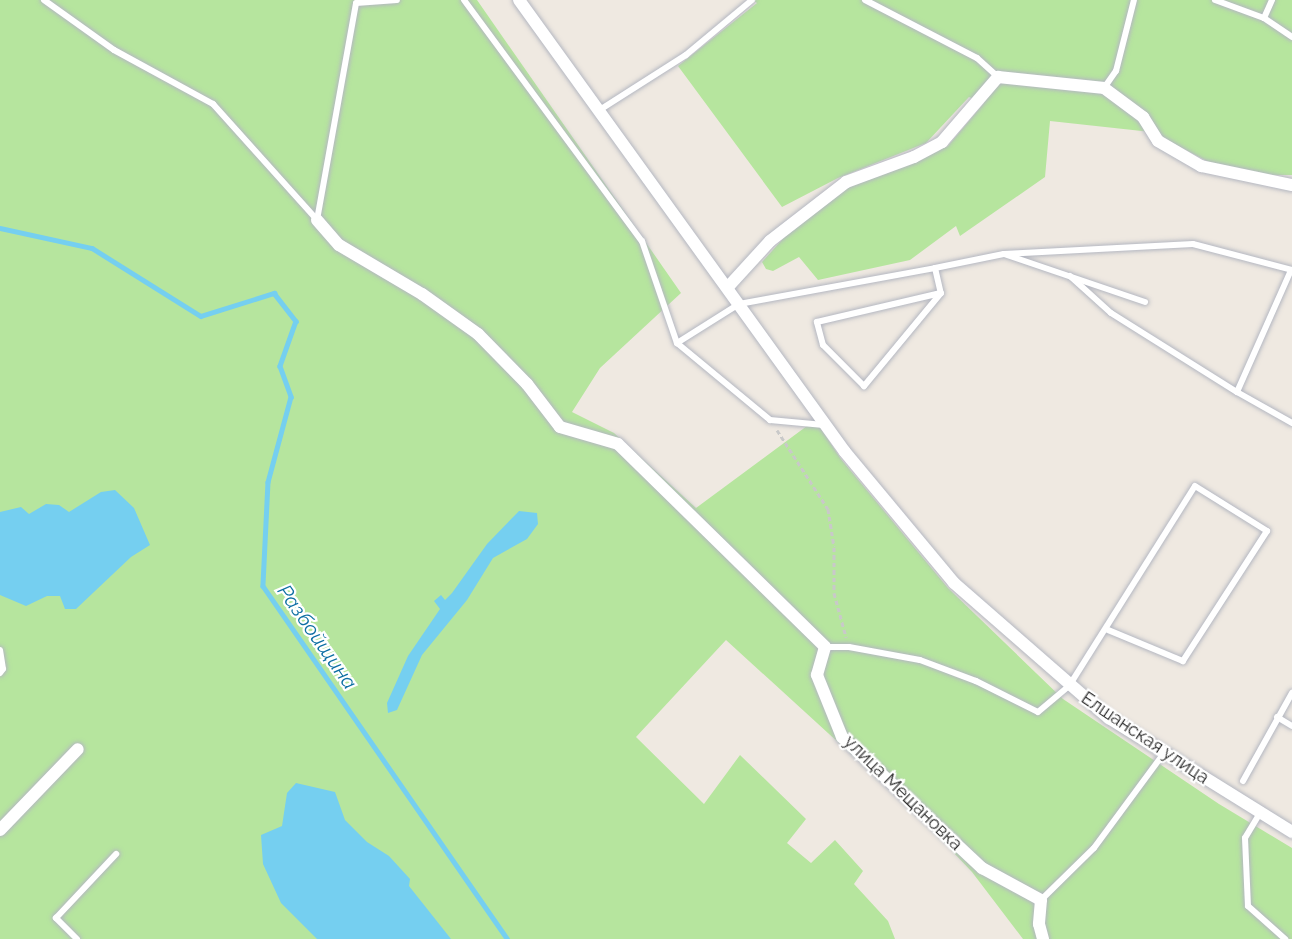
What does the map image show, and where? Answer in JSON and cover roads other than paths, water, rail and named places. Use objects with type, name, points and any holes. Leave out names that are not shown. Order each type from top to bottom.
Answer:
[{"type":"street","name":"Елшанская улица","points":[[519,0],[827,426],[954,583],[1108,718],[1292,832]]},
{"type":"street","points":[[728,287],[770,241],[846,182],[915,157],[942,142],[998,77],[1104,88],[1143,117],[1158,141],[1200,166],[1292,185]]},
{"type":"street","points":[[316,220],[339,245],[422,294],[478,334],[527,384],[560,427],[618,444],[825,647]]},
{"type":"street","name":"улица Мещановка","points":[[825,647],[817,675],[842,737],[982,868],[1041,900]]},
{"type":"street","points":[[0,830],[78,749]]},
{"type":"street","points":[[1041,900],[1039,924],[1043,939]]},
{"type":"lane","points":[[44,0],[114,50],[213,104],[316,220]]},
{"type":"lane","points":[[316,220],[356,3],[397,0]]},
{"type":"lane","points":[[464,0],[642,241],[677,343],[770,420],[827,426]]},
{"type":"lane","points":[[598,112],[686,55],[752,0]]},
{"type":"lane","points":[[865,0],[875,2],[977,58],[998,77]]},
{"type":"lane","points":[[1104,88],[1116,71],[1134,0]]},
{"type":"lane","points":[[1215,0],[1264,18],[1292,36]]},
{"type":"lane","points":[[1264,18],[1272,0]]},
{"type":"lane","points":[[677,343],[739,304],[1004,254],[1193,244],[1292,270],[1237,392]]},
{"type":"lane","points":[[1004,254],[1145,302]]},
{"type":"lane","points":[[934,268],[941,293]]},
{"type":"lane","points":[[1070,276],[1111,313],[1237,392],[1292,423]]},
{"type":"lane","points":[[941,293],[864,386],[823,345],[817,322],[941,293]]},
{"type":"lane","points":[[825,647],[849,647],[920,660],[976,681],[1038,712],[1070,686],[1195,486],[1267,531],[1183,661],[1107,630]]},
{"type":"lane","points":[[0,650],[3,669],[0,673]]},
{"type":"lane","points":[[1243,781],[1292,693]]},
{"type":"lane","points":[[1277,717],[1292,726]]},
{"type":"lane","points":[[1041,900],[1094,848],[1164,753]]},
{"type":"lane","points":[[1260,813],[1245,838],[1248,906],[1285,939]]},
{"type":"lane","points":[[77,939],[56,918],[116,854]]},
{"type":"water","points":[[115,490],[134,508],[150,545],[131,557],[76,609],[65,609],[60,596],[47,596],[26,606],[0,595],[0,512],[21,507],[29,514],[46,504],[59,505],[69,512],[101,492]]},
{"type":"water","points":[[519,511],[537,513],[538,524],[527,539],[493,558],[467,600],[422,655],[397,710],[388,713],[387,703],[408,656],[440,609],[434,601],[441,595],[445,600],[452,593],[487,544]]},
{"type":"water","points":[[296,783],[335,792],[345,820],[367,842],[389,856],[410,879],[409,886],[451,939],[317,939],[281,903],[263,864],[261,835],[282,826],[287,793]]},
{"type":"waterway","name":"Разбойщина","points":[[0,228],[92,248],[201,316],[274,293],[296,321],[280,366],[291,397],[268,482],[263,586],[507,939]]}]
